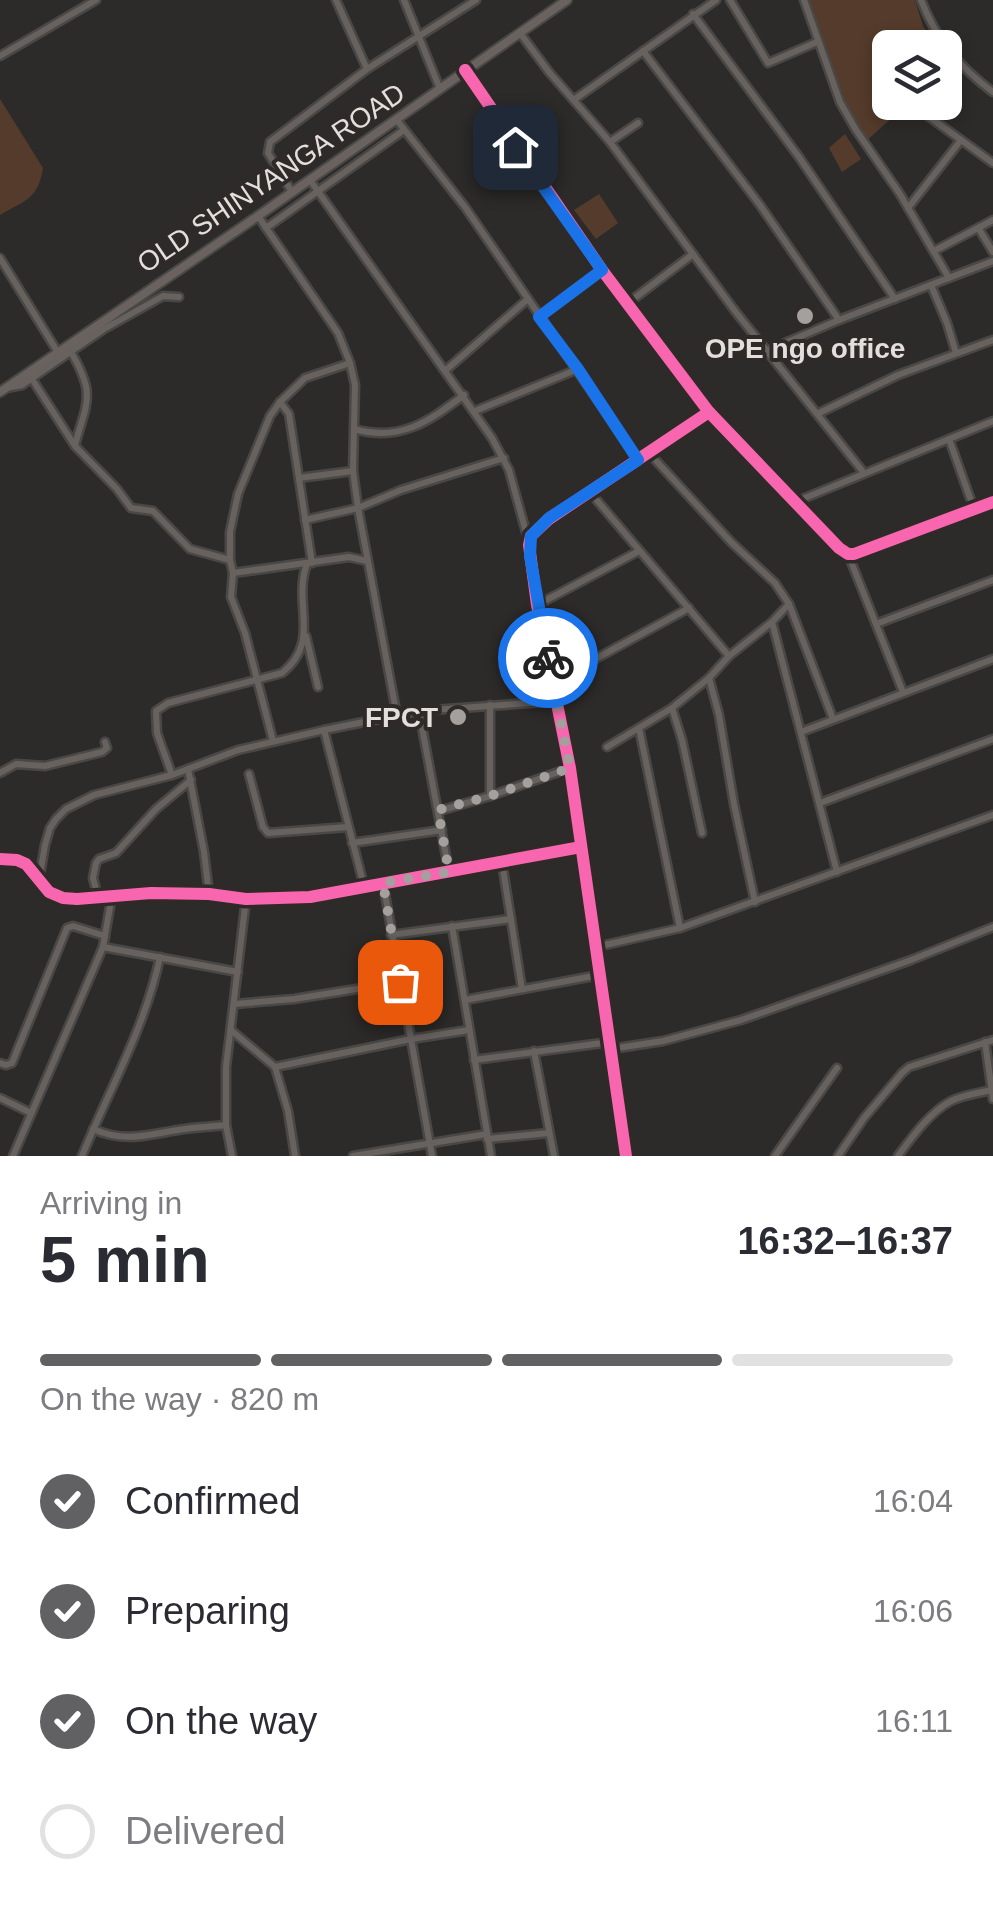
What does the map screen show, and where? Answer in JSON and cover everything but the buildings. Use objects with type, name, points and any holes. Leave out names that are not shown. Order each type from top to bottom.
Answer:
[{"type":"main road","name":"OLD SHINYANGA ROAD","points":[[3,390],[567,0]]},
{"type":"street","points":[[0,56],[96,0]]},
{"type":"street","points":[[336,0],[367,69]]},
{"type":"street","points":[[404,0],[440,89]]},
{"type":"street","points":[[292,192],[269,155],[270,142],[367,69],[464,4],[476,0]]},
{"type":"street","points":[[575,99],[716,0]]},
{"type":"street","points":[[730,0],[768,63],[817,42]]},
{"type":"street","points":[[804,0],[840,102],[950,278]]},
{"type":"street","points":[[921,0],[933,30]]},
{"type":"street","points":[[693,14],[895,298]]},
{"type":"street","points":[[520,33],[610,142],[766,351],[864,473]]},
{"type":"street","points":[[643,50],[760,204],[839,320]]},
{"type":"street","points":[[962,66],[993,92]]},
{"type":"street","points":[[465,70],[602,270],[708,412],[848,554],[903,692]]},
{"type":"street","points":[[396,119],[465,206],[638,460]]},
{"type":"street","points":[[933,120],[993,163]]},
{"type":"street","points":[[610,142],[638,123]]},
{"type":"street","points":[[266,228],[404,130]]},
{"type":"street","points":[[908,208],[961,140]]},
{"type":"street","points":[[310,180],[464,395],[504,458],[529,545],[570,768],[626,1156]]},
{"type":"street","points":[[258,216],[338,333],[350,364],[355,384],[353,471],[397,716]]},
{"type":"street","points":[[934,251],[993,220]]},
{"type":"street","points":[[979,229],[993,252]]},
{"type":"street","points":[[628,303],[693,254]]},
{"type":"street","points":[[0,258],[57,350]]},
{"type":"street","points":[[766,351],[993,261]]},
{"type":"street","points":[[539,317],[602,270]]},
{"type":"street","points":[[932,285],[956,353]]},
{"type":"street","points":[[3,390],[32,379],[104,328],[163,296],[179,297]]},
{"type":"street","points":[[446,370],[528,299]]},
{"type":"street","points":[[819,414],[898,376],[993,340]]},
{"type":"street","points":[[71,352],[88,392],[75,446]]},
{"type":"street","points":[[273,741],[245,633],[231,598],[230,532],[238,494],[265,427],[280,402],[305,378],[350,364]]},
{"type":"street","points":[[475,411],[578,369]]},
{"type":"street","points":[[32,379],[75,446],[133,510],[151,510],[190,549],[230,560]]},
{"type":"street","points":[[354,429],[382,434],[407,430],[464,395]]},
{"type":"street","points":[[280,402],[289,414],[305,520],[309,564],[302,582],[306,635],[318,687]]},
{"type":"street","points":[[529,545],[538,528],[708,412]]},
{"type":"street","points":[[795,503],[993,421]]},
{"type":"street","points":[[949,438],[974,509]]},
{"type":"street","points":[[649,453],[775,583],[789,604],[832,719]]},
{"type":"street","points":[[305,520],[358,508],[401,490],[504,458]]},
{"type":"street","points":[[299,478],[353,471]]},
{"type":"street","points":[[588,491],[729,656]]},
{"type":"street","points":[[848,554],[993,502]]},
{"type":"street","points":[[538,605],[639,551]]},
{"type":"street","points":[[233,574],[349,558],[367,561]]},
{"type":"street","points":[[876,624],[993,580]]},
{"type":"street","points":[[607,747],[672,708],[789,604]]},
{"type":"street","points":[[553,682],[689,608]]},
{"type":"street","points":[[772,622],[837,872]]},
{"type":"street","points":[[172,775],[157,733],[156,711],[180,699],[282,673],[300,653],[306,635]]},
{"type":"street","points":[[801,732],[993,659]]},
{"type":"street","points":[[710,678],[755,903]]},
{"type":"street","points":[[39,880],[50,828],[66,810],[108,791],[172,775],[238,750],[324,730],[419,712],[557,701]]},
{"type":"street","points":[[490,705],[490,796]]},
{"type":"street","points":[[672,708],[702,833]]},
{"type":"street","points":[[419,712],[449,872]]},
{"type":"street","points":[[639,728],[680,928]]},
{"type":"street","points":[[324,730],[364,886]]},
{"type":"street","points":[[820,803],[993,739]]},
{"type":"street","points":[[0,772],[16,764],[45,766],[102,752],[107,748],[105,742]]},
{"type":"street","points":[[438,810],[570,768]]},
{"type":"street","points":[[188,769],[209,894]]},
{"type":"street","points":[[249,774],[268,833],[348,827]]},
{"type":"street","points":[[98,897],[96,863],[116,853],[156,809],[190,780]]},
{"type":"street","points":[[596,948],[680,928],[755,903],[993,815]]},
{"type":"street","points":[[352,843],[442,830]]},
{"type":"street","points":[[0,859],[26,864],[56,896],[77,899],[209,894],[246,899],[310,897],[582,848]]},
{"type":"street","points":[[502,862],[522,989]]},
{"type":"street","points":[[383,883],[432,1156]]},
{"type":"street","points":[[13,1156],[102,948],[112,895]]},
{"type":"street","points":[[232,1156],[226,1125],[226,1067],[246,899]]},
{"type":"street","points":[[391,936],[511,919]]},
{"type":"street","points":[[0,1063],[12,1063],[67,928],[74,926],[105,936]]},
{"type":"street","points":[[452,926],[491,1156]]},
{"type":"street","points":[[474,1060],[677,1038],[741,1020],[911,960],[993,926]]},
{"type":"street","points":[[102,948],[238,972]]},
{"type":"street","points":[[82,1156],[141,1026],[160,957]]},
{"type":"street","points":[[466,1000],[600,975]]},
{"type":"street","points":[[234,1004],[400,982]]},
{"type":"street","points":[[231,1030],[275,1067],[288,1111],[295,1156]]},
{"type":"street","points":[[275,1067],[469,1030]]},
{"type":"street","points":[[841,1155],[864,1118],[902,1072],[916,1064],[989,1041],[993,1099]]},
{"type":"street","points":[[534,1051],[554,1156]]},
{"type":"street","points":[[775,1156],[837,1068]]},
{"type":"street","points":[[898,1156],[944,1104],[992,1090]]},
{"type":"street","points":[[0,1098],[31,1114]]},
{"type":"street","points":[[93,1129],[115,1138],[139,1138],[226,1125]]},
{"type":"street","points":[[353,1156],[487,1136],[549,1134]]},
{"type":"shaded area","points":[[803,0],[915,0],[925,30],[872,30],[872,120],[889,120],[863,144],[838,98]]},
{"type":"shaded area","points":[[0,99],[43,168],[34,193],[0,215]]},
{"type":"shaded area","points":[[845,134],[861,159],[842,172],[829,148]]},
{"type":"shaded area","points":[[599,194],[618,223],[596,239],[574,210]]},
{"type":"cycle path","points":[[465,70],[602,270],[709,412],[839,548],[854,554],[993,502]]},
{"type":"cycle path","points":[[626,1156],[570,768],[529,545],[531,536],[549,519],[709,412]]},
{"type":"cycle path","points":[[0,859],[26,864],[49,892],[63,898],[151,893],[246,899],[310,897],[581,847]]},
{"type":"way so far","points":[[400,982],[383,883],[449,872],[438,810],[570,768],[548,658]]},
{"type":"place","name":"OPE ngo office","points":[[805,316]]},
{"type":"place","name":"FPCT","points":[[458,717]]},
{"type":"route","points":[[515,147],[602,270],[539,317],[638,460],[549,518],[531,536],[530,556],[548,658]]}]
